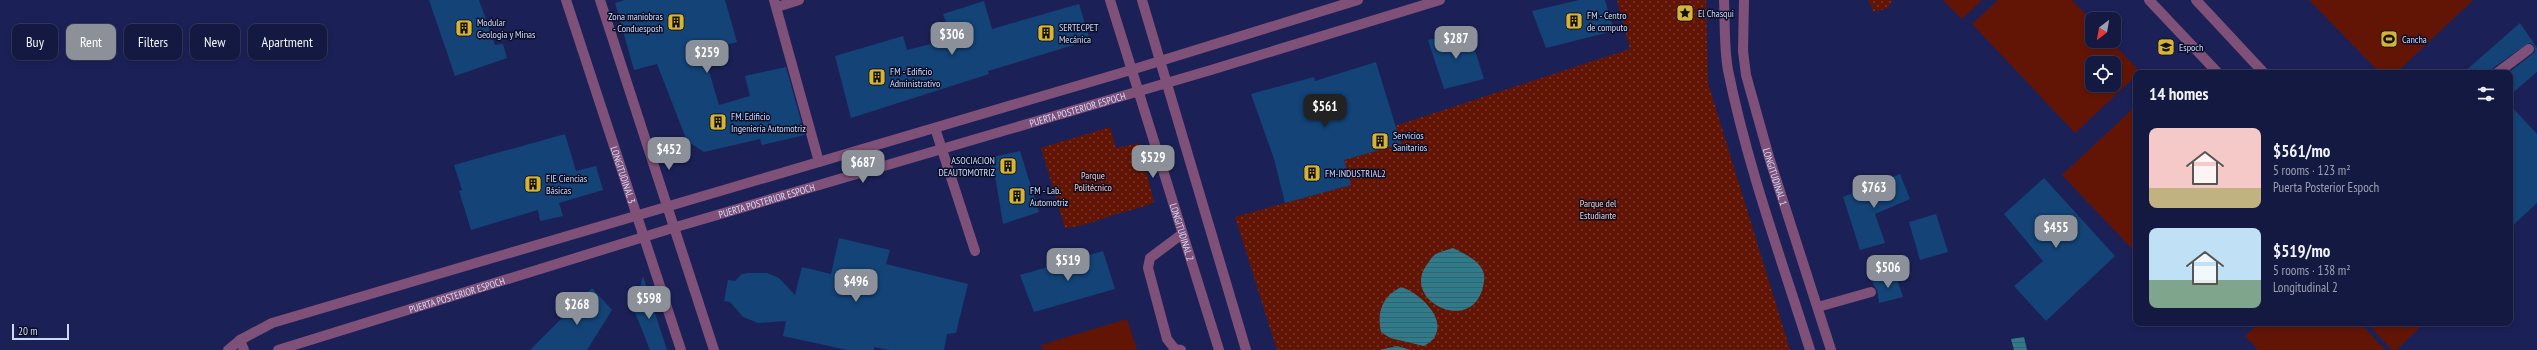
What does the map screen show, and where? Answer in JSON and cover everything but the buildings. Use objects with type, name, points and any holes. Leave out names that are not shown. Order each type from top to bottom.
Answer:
[{"type":"street","name":"LONGITUDINAL 3","points":[[566,0],[645,238],[680,350]]},
{"type":"street","points":[[600,0],[676,227],[714,350]]},
{"type":"street","points":[[799,0],[776,4],[819,162]]},
{"type":"street","name":"LONGITUDINAL 2","points":[[1110,0],[1137,91],[1219,350]]},
{"type":"street","points":[[1142,0],[1246,350]]},
{"type":"street","points":[[228,350],[240,340],[272,323],[668,205],[1131,70],[1358,0]]},
{"type":"street","name":"PUERTA POSTERIOR ESPOCH","points":[[278,350],[645,238],[676,227],[1166,83],[1440,0]]},
{"type":"street","name":"LONGITUDINAL 1","points":[[1724,0],[1728,68],[1738,111],[1810,350]]},
{"type":"street","name":"LONGITUDINAL 1","points":[[1744,0],[1742,52],[1746,75],[1768,157],[1831,350]]},
{"type":"street","points":[[2150,0],[2215,70]]},
{"type":"street","points":[[2196,0],[2261,70]]},
{"type":"street","points":[[2501,70],[2529,48]]},
{"type":"street","points":[[935,128],[975,251]]},
{"type":"street","points":[[1181,350],[1175,349],[1167,339],[1148,268],[1150,258],[1182,234]]},
{"type":"street","points":[[1818,307],[1871,292]]},
{"type":"street","points":[[240,340],[244,350]]},
{"type":"green space","name":"Parque del Estudiante","points":[[1617,0],[1706,0],[1708,83],[1790,350],[1277,350],[1235,217],[1351,185],[1340,144],[1630,49]]},
{"type":"green space","points":[[1868,0],[1892,0],[1888,8],[1874,12]]},
{"type":"green space","points":[[1943,0],[1982,0],[1962,19]]},
{"type":"green space","points":[[1998,0],[2072,0],[2085,14],[2085,48],[2118,48],[2138,70],[2133,70],[2133,79],[2121,90],[2121,56],[2085,56],[2085,92],[2119,92],[2075,133],[1972,24]]},
{"type":"green space","name":"Cancha","points":[[2309,0],[2473,0],[2399,70],[2377,70]]},
{"type":"green space","points":[[2133,109],[2133,250],[2062,175]]},
{"type":"green space","name":"Parque Politécnico","points":[[1110,127],[1116,148],[1139,143],[1154,202],[1088,224],[1065,228],[1041,148]]},
{"type":"green space","points":[[1127,319],[1137,350],[1043,350],[1041,345]]},
{"type":"green space","points":[[2256,326],[2363,326],[2385,350],[2258,350],[2245,336]]},
{"type":"green space","points":[[2370,326],[2422,326],[2396,350],[2392,350]]},
{"type":"shaded area","points":[[1453,248],[1479,264],[1484,275],[1484,281],[1478,298],[1468,308],[1456,311],[1443,308],[1432,302],[1424,292],[1421,279],[1426,266],[1433,256]]},
{"type":"shaded area","points":[[1401,287],[1423,300],[1434,314],[1437,322],[1437,330],[1434,338],[1424,346],[1390,338],[1381,332],[1380,318],[1382,305],[1389,295]]},
{"type":"shaded area","points":[[2024,337],[2027,350],[2014,350],[2011,339]]},
{"type":"shaded area","points":[[1397,346],[1411,350],[1380,350]]},
{"type":"place","name":"El Chasqui","points":[[1685,13]]},
{"type":"place","name":"FM - Centro de computo","points":[[1574,21]]},
{"type":"place","name":"Zona maniobras - Conduesposh","points":[[676,22]]},
{"type":"place","name":"Modular Geologia y Minas","points":[[464,28]]},
{"type":"place","name":"SERTECPET Mecánica","points":[[1046,33]]},
{"type":"place","name":"Cancha","points":[[2389,39]]},
{"type":"place","name":"Espoch","points":[[2166,47]]},
{"type":"place","name":"FM - Edificio Administrativo","points":[[877,77]]},
{"type":"place","name":"FM. Edificio Ingeniería Automotriz","points":[[718,122]]},
{"type":"place","name":"Servicios Sanitarios","points":[[1380,141]]},
{"type":"place","name":"ASOCIACION DEAUTOMOTRIZ","points":[[1008,166]]},
{"type":"place","name":"FM-INDUSTRIAL2","points":[[1312,173]]},
{"type":"place","name":"FIE Ciencias Básicas","points":[[533,184]]},
{"type":"place","name":"FM - Lab. Automotriz","points":[[1017,196]]}]
